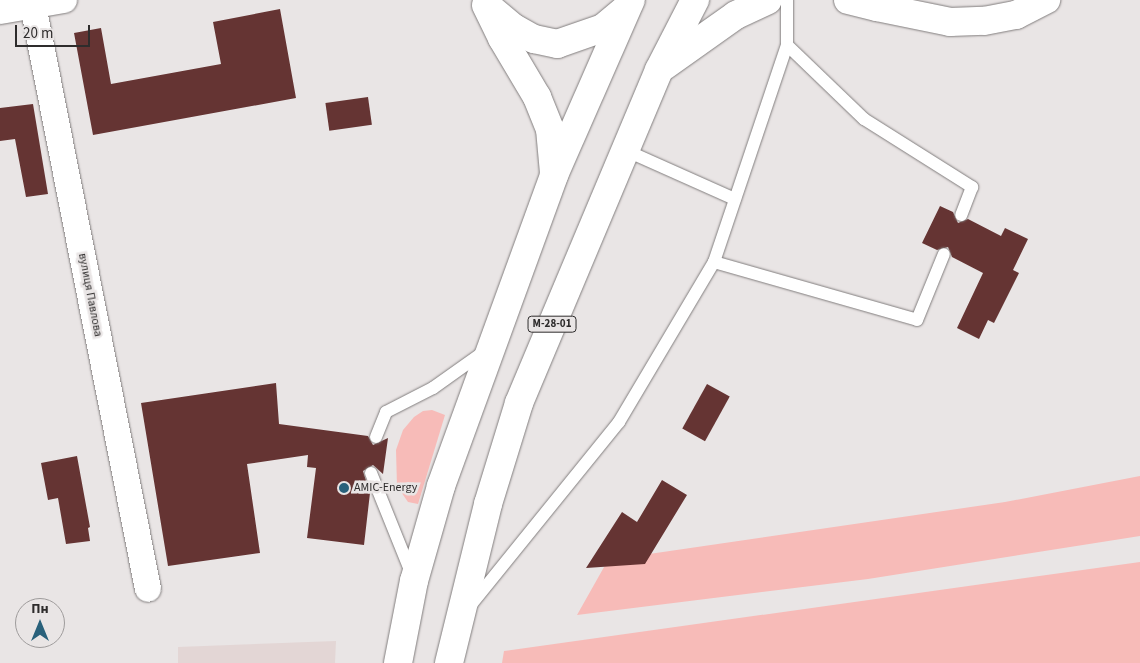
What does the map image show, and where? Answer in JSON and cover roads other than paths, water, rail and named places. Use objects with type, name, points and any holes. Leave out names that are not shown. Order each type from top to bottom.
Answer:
[{"type":"main road","name":"М-28-01","points":[[449,663],[488,504],[519,403],[627,151],[659,70],[695,0]]},
{"type":"main road","points":[[659,70],[736,14],[768,0]]},
{"type":"main road","points":[[848,0],[950,22],[984,21],[1016,15],[1046,0]]},
{"type":"main road","points":[[486,2],[514,28],[534,39],[557,44],[603,28],[629,4]]},
{"type":"main road","points":[[486,2],[502,38],[536,97],[550,130],[554,175]]},
{"type":"main road","points":[[398,663],[414,581],[441,486],[491,347],[532,242],[554,175],[629,4]]},
{"type":"street","points":[[0,11],[32,3],[64,0]]},
{"type":"street","name":"вулиця Павлова","points":[[32,3],[148,589]]},
{"type":"lane","points":[[458,621],[619,422],[714,262],[786,45],[787,0]]},
{"type":"lane","points":[[786,45],[864,119],[972,186],[961,216]]},
{"type":"lane","points":[[627,151],[735,199]]},
{"type":"lane","points":[[714,262],[917,320],[944,254]]},
{"type":"lane","points":[[376,437],[386,412],[433,388],[491,347]]},
{"type":"lane","points":[[371,473],[414,581]]},
{"type":"place","name":"AMIC-Energy","points":[[344,488]]}]
